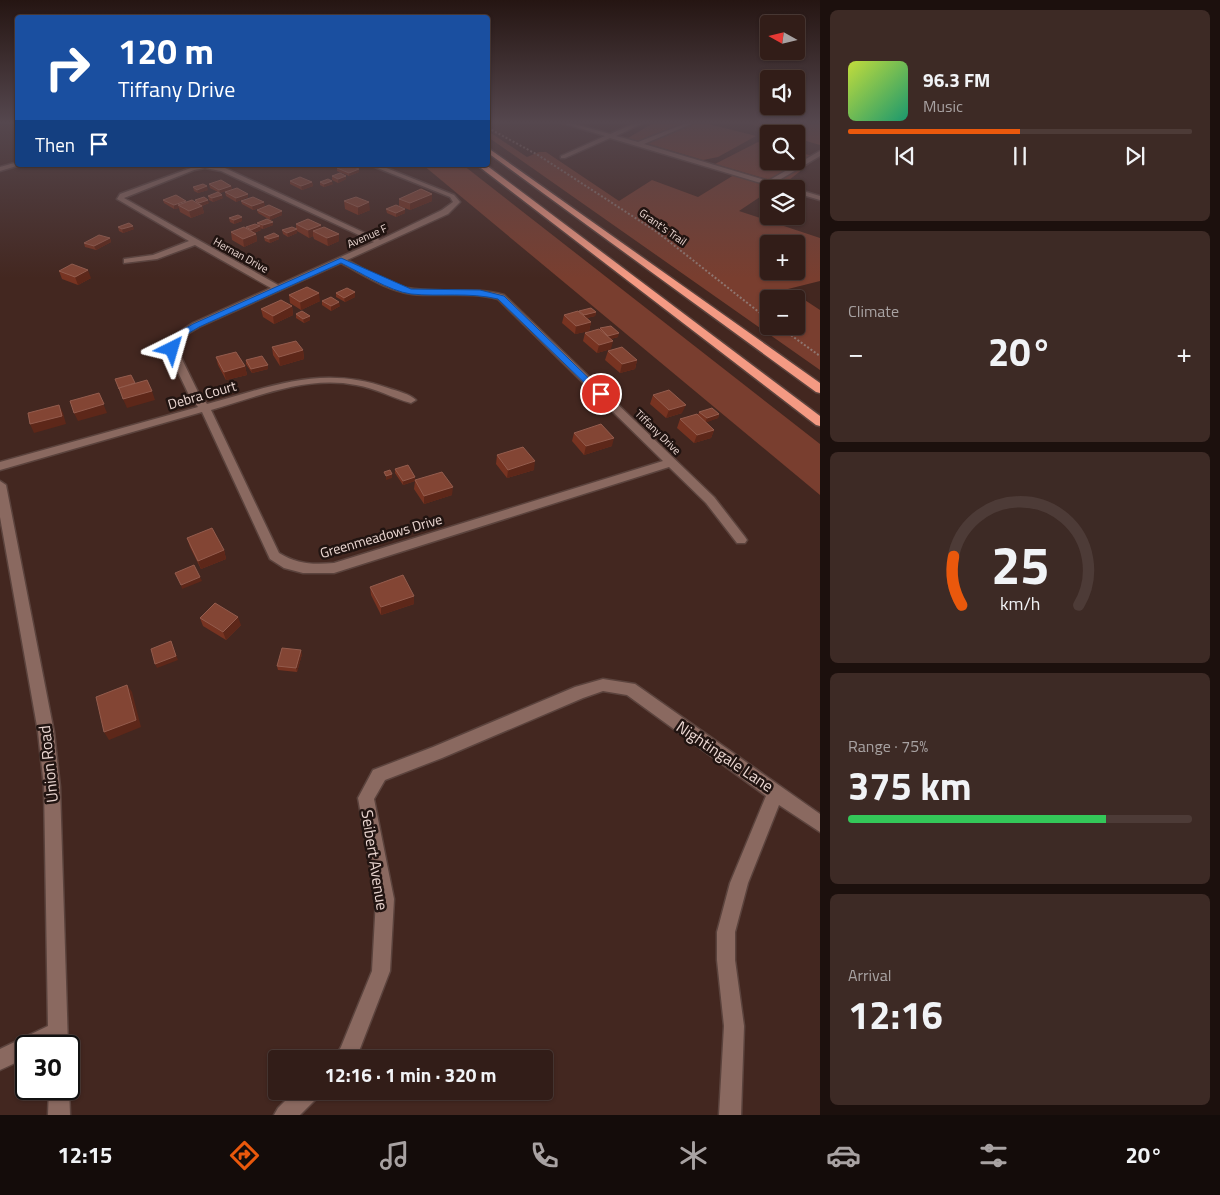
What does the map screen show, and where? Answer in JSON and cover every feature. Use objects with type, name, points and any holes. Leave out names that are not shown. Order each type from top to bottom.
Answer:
[{"type":"highway","points":[[493,174],[820,422]]},
{"type":"highway","points":[[521,174],[820,389]]},
{"type":"street","name":"Hernan Drive","points":[[176,174],[131,190],[122,195],[120,199],[277,288]]},
{"type":"street","name":"Hernan Drive","points":[[234,174],[379,242]]},
{"type":"street","name":"Avenue F","points":[[175,338],[196,325],[445,212],[457,202],[452,196],[396,174]]},
{"type":"street","points":[[739,174],[760,180]]},
{"type":"street","points":[[805,194],[820,198]]},
{"type":"street","name":"Hernan Drive","points":[[127,261],[154,257],[195,242]]},
{"type":"street","name":"Tiffany Drive","points":[[341,260],[391,285],[410,291],[480,292],[501,297],[710,500],[741,540]]},
{"type":"street","name":"Greenmeadows Drive","points":[[175,338],[172,349],[192,393],[205,409],[274,556],[291,567],[305,570],[334,568],[672,462]]},
{"type":"street","name":"Debra Court","points":[[0,466],[298,382],[321,378],[361,382],[411,400]]},
{"type":"street","name":"Union Road","points":[[0,485],[2,509],[46,732],[52,787],[58,1035]]},
{"type":"street","name":"Seibert Avenue","points":[[350,1050],[381,972],[385,899],[366,798],[379,775],[437,753],[580,692],[603,685],[630,689]]},
{"type":"street","name":"Nightingale Lane","points":[[630,689],[669,719],[820,824]]},
{"type":"street","points":[[730,1115],[734,1026],[726,960],[726,932],[739,883],[776,792]]},
{"type":"street","points":[[0,1060],[15,1053]]},
{"type":"street","points":[[59,1100],[59,1115]]},
{"type":"street","points":[[285,1115],[301,1100]]},
{"type":"path","name":"Grant's Trail","points":[[567,174],[657,232],[760,313]]},
{"type":"path","points":[[791,335],[820,356]]},
{"type":"shaded area","points":[[434,174],[475,174],[820,444],[820,495]]},
{"type":"shaded area","points":[[541,174],[579,174],[619,201],[652,180],[698,197],[734,175],[760,183],[760,197],[739,211],[760,218],[760,225],[781,225],[820,238],[820,281],[788,289],[790,290],[760,290],[760,328]]},
{"type":"shaded area","points":[[750,174],[797,174],[789,180],[770,180]]},
{"type":"shaded area","points":[[805,300],[820,310],[820,370],[770,335],[805,335]]},
{"type":"building","points":[[342,174],[346,176],[338,179],[332,176]]},
{"type":"building","points":[[300,177],[312,182],[301,186],[290,181]]},
{"type":"building","points":[[328,179],[332,181],[324,184],[320,182]]},
{"type":"building","points":[[221,180],[231,186],[219,190],[209,184]]},
{"type":"building","points":[[203,184],[207,186],[197,190],[193,187]]},
{"type":"building","points":[[237,188],[248,194],[236,198],[225,192]]},
{"type":"building","points":[[421,189],[432,194],[410,203],[399,199]]},
{"type":"building","points":[[218,192],[222,195],[212,198],[208,196]]},
{"type":"building","points":[[176,195],[186,201],[174,205],[163,200]]},
{"type":"building","points":[[204,197],[208,200],[199,203],[195,200]]},
{"type":"building","points":[[253,197],[264,202],[252,206],[241,201]]},
{"type":"building","points":[[356,197],[369,202],[358,207],[344,201]]},
{"type":"building","points":[[192,200],[202,206],[189,211],[178,205]]},
{"type":"building","points":[[269,205],[282,211],[270,216],[257,210]]},
{"type":"building","points":[[396,205],[405,209],[396,213],[386,209]]},
{"type":"building","points":[[238,215],[242,217],[234,220],[229,218]]},
{"type":"building","points":[[267,219],[273,222],[263,225],[257,223]]},
{"type":"building","points":[[308,219],[321,225],[308,230],[296,224]]},
{"type":"building","points":[[129,223],[133,226],[122,229],[118,227]]},
{"type":"building","points":[[255,224],[260,226],[251,230],[246,227]]},
{"type":"building","points":[[244,227],[256,234],[243,239],[231,232]]},
{"type":"building","points":[[292,227],[297,229],[287,233],[282,230]]},
{"type":"building","points":[[324,227],[339,234],[327,238],[313,231]]},
{"type":"building","points":[[274,233],[279,236],[269,239],[264,237]]},
{"type":"building","points":[[99,235],[110,238],[94,246],[84,243]]},
{"type":"building","points":[[72,264],[88,270],[75,277],[59,271]]},
{"type":"building","points":[[307,287],[319,293],[300,302],[289,295]]},
{"type":"building","points":[[347,288],[355,292],[344,298],[336,293]]},
{"type":"building","points":[[331,297],[339,302],[331,306],[322,301]]},
{"type":"building","points":[[281,300],[292,306],[273,316],[261,309]]},
{"type":"building","points":[[591,308],[596,312],[584,315],[579,311]]},
{"type":"building","points":[[302,311],[310,316],[303,319],[296,314]]},
{"type":"building","points":[[578,311],[591,322],[576,326],[564,315]]},
{"type":"building","points":[[611,326],[619,333],[608,336],[600,328]]},
{"type":"building","points":[[599,329],[613,341],[599,345],[585,333]]},
{"type":"building","points":[[296,341],[303,350],[279,357],[272,347]]},
{"type":"building","points":[[622,347],[637,360],[622,364],[608,351]]},
{"type":"building","points":[[236,352],[245,366],[224,372],[216,357]]},
{"type":"building","points":[[262,356],[268,365],[251,369],[246,360]]},
{"type":"building","points":[[131,375],[135,383],[119,389],[115,379]]},
{"type":"building","points":[[147,380],[152,391],[123,399],[119,388]]},
{"type":"building","points":[[669,390],[686,405],[669,410],[653,395]]},
{"type":"building","points":[[99,393],[104,404],[74,413],[70,401]]},
{"type":"building","points":[[59,405],[62,416],[30,424],[28,413]]},
{"type":"building","points":[[712,408],[719,414],[707,418],[699,412]]},
{"type":"building","points":[[697,414],[714,430],[697,435],[680,419]]},
{"type":"building","points":[[601,424],[614,438],[586,446],[574,433]]},
{"type":"building","points":[[523,447],[535,461],[508,470],[497,455]]},
{"type":"building","points":[[408,465],[415,477],[403,481],[395,469]]},
{"type":"building","points":[[390,470],[392,474],[386,476],[384,472]]},
{"type":"building","points":[[442,472],[453,487],[424,496],[415,480]]},
{"type":"building","points":[[212,528],[224,550],[198,561],[187,538]]},
{"type":"building","points":[[194,565],[200,577],[181,585],[175,573]]},
{"type":"building","points":[[403,575],[414,596],[381,607],[370,587]]},
{"type":"building","points":[[215,603],[238,617],[223,632],[200,618]]},
{"type":"building","points":[[171,641],[176,656],[155,664],[151,649]]},
{"type":"building","points":[[282,648],[301,650],[296,668],[277,666]]},
{"type":"building","points":[[127,685],[136,720],[104,732],[96,697]]},
{"type":"route","points":[[172,349],[175,338],[196,325],[341,260],[391,285],[410,291],[480,292],[501,297],[601,394]]}]
